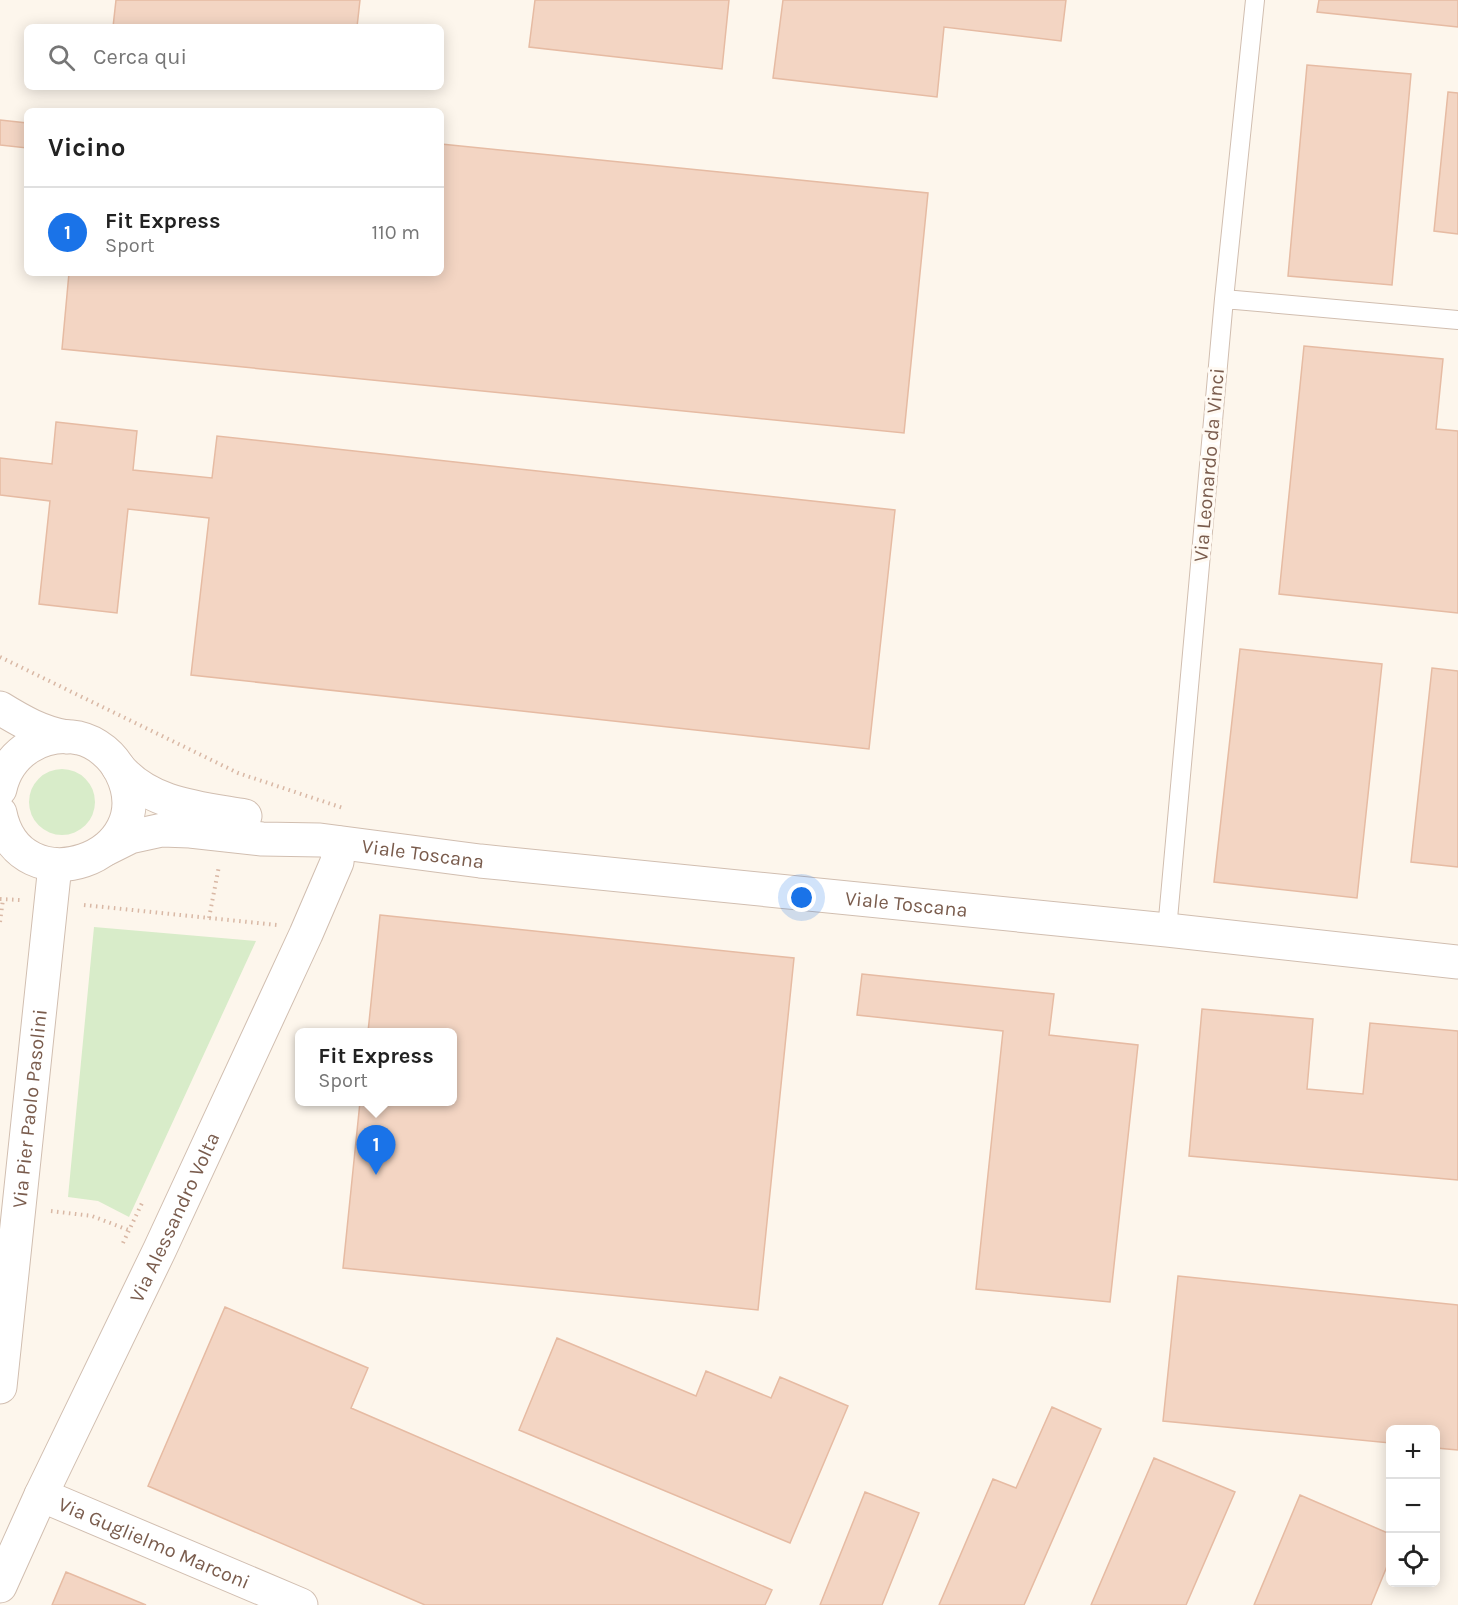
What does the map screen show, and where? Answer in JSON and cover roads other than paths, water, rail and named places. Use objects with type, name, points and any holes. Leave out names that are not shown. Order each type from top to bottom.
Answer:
[{"type":"street","points":[[0,708],[52,735],[72,737]]},
{"type":"street","name":"Viale Toscana","points":[[72,737],[94,744],[110,756],[133,783],[159,798],[209,811],[273,822],[329,842]]},
{"type":"street","points":[[0,787],[8,767],[16,756],[29,746],[48,738],[72,737]]},
{"type":"street","points":[[0,756],[0,787]]},
{"type":"street","points":[[106,849],[119,834],[127,812],[126,785],[118,767]]},
{"type":"street","points":[[0,813],[12,848],[55,865]]},
{"type":"street","name":"Viale Toscana","points":[[55,865],[88,860],[130,837],[162,830],[190,831],[271,840],[329,842],[665,881],[1167,930],[1458,962]]},
{"type":"street","name":"Via Alessandro Volta","points":[[0,1586],[41,1495],[160,1250],[306,934],[337,862],[329,842]]},
{"type":"street","name":"Via Pier Paolo Pasolini","points":[[0,1387],[55,865]]},
{"type":"street","name":"Via Guglielmo Marconi","points":[[41,1495],[301,1605]]},
{"type":"lane","name":"Via Leonardo da Vinci","points":[[1167,930],[1224,298],[1255,0]]},
{"type":"lane","points":[[1224,298],[1458,320]]},
{"type":"place","name":"Fit Express","points":[[376,1175]]}]
